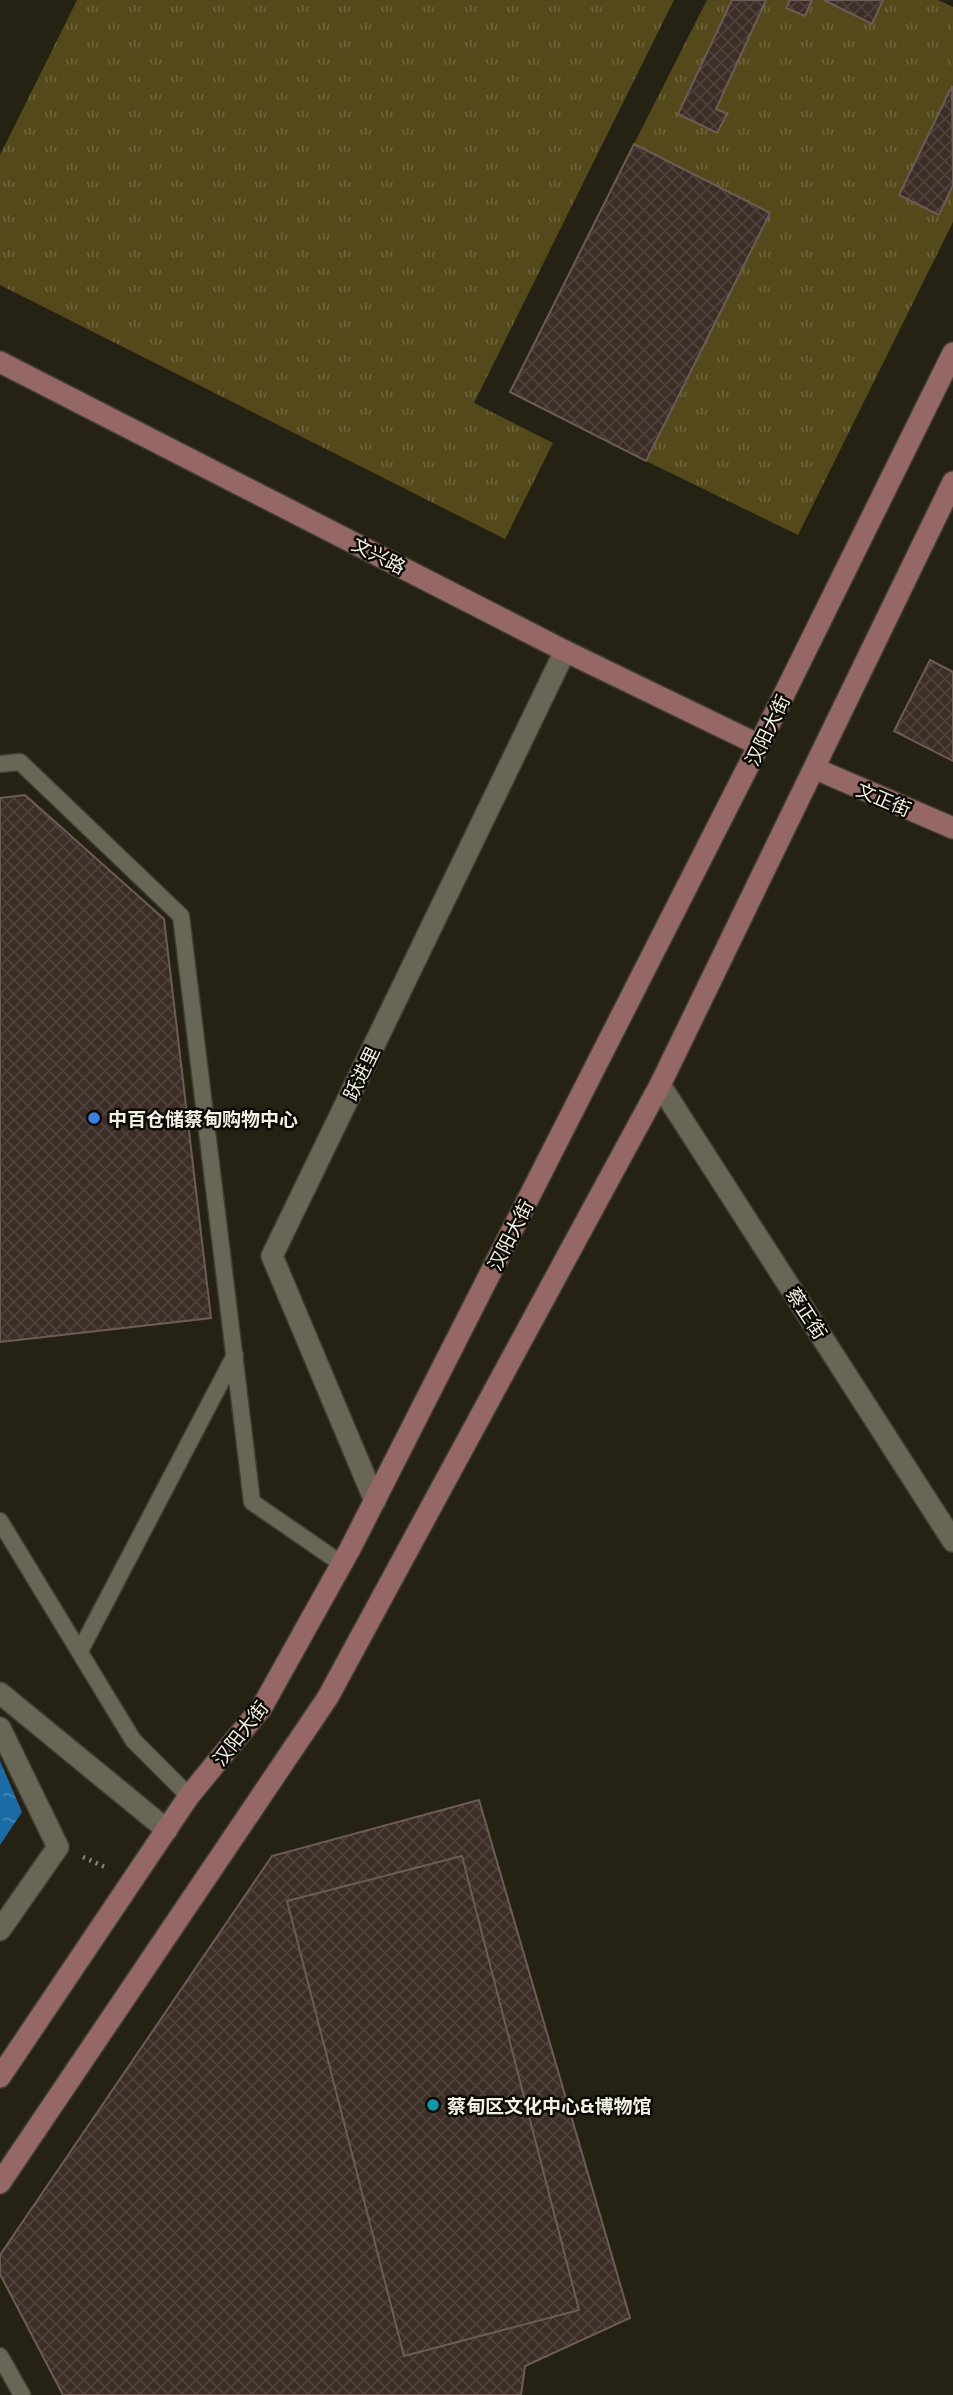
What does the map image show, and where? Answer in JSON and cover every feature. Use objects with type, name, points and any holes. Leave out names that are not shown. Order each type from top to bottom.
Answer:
[{"type":"street","name":"汉阳大街","points":[[0,2077],[189,1796],[262,1707],[342,1564],[760,745],[953,353]]},
{"type":"street","name":"文兴路","points":[[0,362],[565,651],[760,745]]},
{"type":"street","points":[[0,2183],[328,1697],[660,1085],[816,769],[953,482]]},
{"type":"street","name":"跃进里","points":[[375,1501],[272,1256],[565,651]]},
{"type":"street","name":"文正街","points":[[816,769],[953,828]]},
{"type":"street","name":"蔡正街","points":[[660,1085],[953,1541]]},
{"type":"street","points":[[0,1693],[167,1830]]},
{"type":"street","points":[[0,1728],[58,1847],[0,1930]]},
{"type":"lane","points":[[0,764],[20,762],[181,916],[252,1502],[342,1564]]},
{"type":"lane","points":[[80,1651],[235,1355]]},
{"type":"lane","points":[[0,1521],[133,1740],[189,1796]]},
{"type":"lane","points":[[0,2356],[22,2395]]},
{"type":"path","points":[[58,1847],[134,1879]]},
{"type":"green space","points":[[77,0],[674,0],[474,403],[553,443],[505,539],[0,285],[0,155]]},
{"type":"green space","points":[[707,0],[938,0],[953,7],[953,222],[798,535],[646,461],[769,213],[634,144]]},
{"type":"water","points":[[0,1761],[22,1812],[0,1845]]},
{"type":"building","points":[[732,0],[766,0],[716,109],[727,114],[717,133],[678,114]]},
{"type":"building","points":[[790,0],[812,0],[805,16],[786,8]]},
{"type":"building","points":[[824,0],[883,0],[872,24]]},
{"type":"building","points":[[952,86],[953,185],[939,215],[899,195]]},
{"type":"building","points":[[634,144],[770,213],[646,461],[510,392]]},
{"type":"building","points":[[930,660],[953,672],[953,761],[894,731]]},
{"type":"building","name":"中百仓储蔡甸购物中心","points":[[25,795],[164,919],[211,1318],[0,1342],[0,798]]},
{"type":"building","points":[[479,1800],[630,2318],[525,2366],[521,2395],[63,2395],[0,2274],[0,2255],[272,1856]]},
{"type":"building","name":"蔡甸区文化中心&博物馆","points":[[462,1856],[579,2310],[404,2356],[287,1901]]},
{"type":"place","name":"中百仓储蔡甸购物中心","points":[[94,1118]]},
{"type":"place","name":"蔡甸区文化中心&博物馆","points":[[433,2105]]}]
